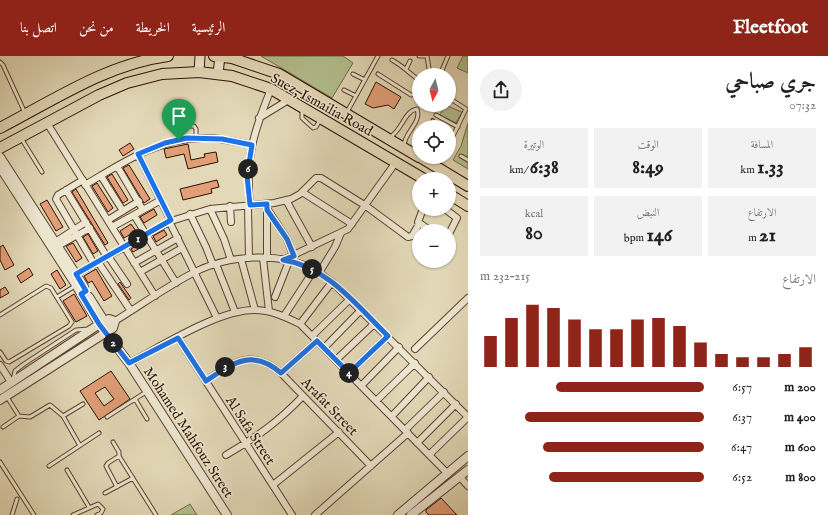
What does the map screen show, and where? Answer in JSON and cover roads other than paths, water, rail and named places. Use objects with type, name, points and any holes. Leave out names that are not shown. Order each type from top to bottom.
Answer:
[{"type":"main road","points":[[0,128],[101,75],[146,58],[168,56]]},
{"type":"main road","points":[[199,72],[200,56]]},
{"type":"main road","name":"Suez, Ismailia Road","points":[[214,56],[232,58],[264,68],[293,81],[412,153]]},
{"type":"main road","points":[[218,74],[220,56]]},
{"type":"main road","points":[[249,56],[264,68]]},
{"type":"main road","name":"Suez, Ismailia Road","points":[[0,148],[104,92],[127,83],[162,74],[199,72],[218,74],[245,80],[271,89],[290,98],[412,172]]},
{"type":"main road","name":"Suez, Ismailia Road","points":[[431,164],[468,186]]},
{"type":"main road","points":[[456,201],[468,206]]},
{"type":"street","points":[[249,258],[249,205],[247,176],[252,145],[259,118],[271,89]]},
{"type":"street","points":[[259,118],[290,98]]},
{"type":"street","points":[[47,122],[155,296]]},
{"type":"street","points":[[130,311],[113,284],[96,263],[76,232],[56,199],[58,195],[84,182],[101,176],[138,154],[165,143],[196,138],[222,139],[252,145]]},
{"type":"street","points":[[138,154],[217,318]]},
{"type":"street","name":"Mohamed Mahfouz Street","points":[[0,157],[76,285],[84,292]]},
{"type":"street","points":[[275,297],[286,261],[341,233],[352,224],[396,162]]},
{"type":"street","points":[[117,166],[143,210]]},
{"type":"street","name":"Mohamed Mahfouz Street","points":[[0,167],[57,244],[76,274],[101,323],[108,331],[227,515]]},
{"type":"street","points":[[101,176],[122,211]]},
{"type":"street","points":[[76,274],[170,221],[210,209],[230,206],[249,205],[267,207],[294,198],[302,192],[312,180],[316,178],[320,178],[366,206],[408,238],[412,236]]},
{"type":"street","points":[[66,190],[127,284]]},
{"type":"street","points":[[302,192],[352,224]]},
{"type":"street","points":[[112,227],[161,200]]},
{"type":"street","points":[[286,200],[312,247]]},
{"type":"street","points":[[108,220],[139,202]]},
{"type":"street","points":[[230,206],[231,222]]},
{"type":"street","points":[[267,207],[287,239],[294,256]]},
{"type":"street","points":[[267,207],[265,258],[269,311]]},
{"type":"street","points":[[210,209],[226,244],[231,260]]},
{"type":"street","points":[[190,214],[235,312]]},
{"type":"street","points":[[134,215],[176,283]]},
{"type":"street","points":[[419,216],[418,218],[420,224]]},
{"type":"street","points":[[57,244],[76,232],[86,222]]},
{"type":"street","points":[[76,232],[90,228]]},
{"type":"street","points":[[284,316],[335,247],[341,233]]},
{"type":"street","points":[[134,264],[178,238]]},
{"type":"street","points":[[140,272],[182,248]]},
{"type":"street","points":[[1,388],[91,329],[109,319],[115,320],[194,272],[231,260],[265,258],[286,261],[316,271],[332,282],[468,417],[429,455]]},
{"type":"street","points":[[241,259],[254,310]]},
{"type":"street","points":[[113,284],[123,278]]},
{"type":"street","points":[[300,324],[332,282]]},
{"type":"street","points":[[415,349],[468,298]]},
{"type":"street","points":[[312,336],[350,299]]},
{"type":"street","points":[[129,363],[217,318],[235,312],[254,310],[269,311],[284,316],[300,324],[448,474]]},
{"type":"street","points":[[324,348],[361,310]]},
{"type":"street","points":[[3,398],[108,331],[114,326],[115,320]]},
{"type":"street","points":[[336,360],[375,323]]},
{"type":"street","points":[[349,373],[388,336]]},
{"type":"street","name":"Al Safa Street","points":[[178,338],[292,515]]},
{"type":"street","points":[[281,373],[317,341]]},
{"type":"street","points":[[361,386],[399,347]]},
{"type":"street","points":[[50,357],[56,365]]},
{"type":"street","name":"Arafat Street","points":[[206,381],[232,364],[247,359],[262,361],[281,373],[371,466]]},
{"type":"street","points":[[376,401],[415,363]]},
{"type":"street","points":[[0,365],[12,382]]},
{"type":"street","points":[[392,416],[429,377]]},
{"type":"street","points":[[315,515],[371,466],[444,392]]},
{"type":"street","points":[[226,455],[246,444],[281,418],[303,396]]},
{"type":"street","points":[[417,443],[456,404]]},
{"type":"street","points":[[273,485],[339,432]]},
{"type":"street","points":[[413,511],[448,474],[468,456]]},
{"type":"street","points":[[398,515],[413,511],[468,470]]},
{"type":"street","points":[[460,477],[468,486]]},
{"type":"lane","points":[[346,113],[378,56]]},
{"type":"lane","points":[[419,56],[426,56],[429,68]]},
{"type":"lane","points":[[443,68],[448,56]]},
{"type":"lane","points":[[392,60],[412,75]]},
{"type":"lane","points":[[406,69],[410,61]]},
{"type":"lane","points":[[0,62],[3,65],[26,114]]},
{"type":"lane","points":[[353,74],[365,80]]},
{"type":"lane","points":[[378,74],[412,95]]},
{"type":"lane","points":[[344,90],[356,96]]},
{"type":"lane","points":[[456,103],[466,109],[456,131]]},
{"type":"lane","points":[[388,138],[398,130],[409,113],[412,112]]},
{"type":"lane","points":[[404,148],[407,136],[418,119],[417,112]]},
{"type":"lane","points":[[436,115],[458,128]]},
{"type":"lane","points":[[171,126],[194,126],[196,129],[196,138]]},
{"type":"lane","points":[[398,130],[407,136]]},
{"type":"lane","points":[[20,136],[42,172]]},
{"type":"lane","points":[[461,156],[468,160]]},
{"type":"lane","points":[[57,297],[76,285]]},
{"type":"lane","points":[[0,315],[46,286],[50,287],[71,320],[71,325],[9,362],[6,361],[0,352]]},
{"type":"lane","points":[[12,382],[15,371],[24,364],[76,330],[91,329]]},
{"type":"lane","points":[[107,417],[147,391]]},
{"type":"lane","points":[[3,398],[19,416]]},
{"type":"lane","points":[[135,399],[147,419]]},
{"type":"lane","points":[[63,416],[83,404]]},
{"type":"lane","points":[[3,427],[19,416],[30,417],[50,405],[63,416],[80,444]]},
{"type":"lane","points":[[49,466],[78,448],[80,444],[99,433]]},
{"type":"lane","points":[[113,442],[119,452],[119,456],[156,515]]},
{"type":"lane","points":[[117,487],[106,466],[119,456]]},
{"type":"lane","points":[[0,462],[34,515]]},
{"type":"lane","points":[[66,470],[89,507]]},
{"type":"lane","points":[[105,494],[133,478]]},
{"type":"lane","points":[[12,515],[16,499]]},
{"type":"lane","points":[[73,515],[98,504],[102,506],[102,511],[96,515]]}]
